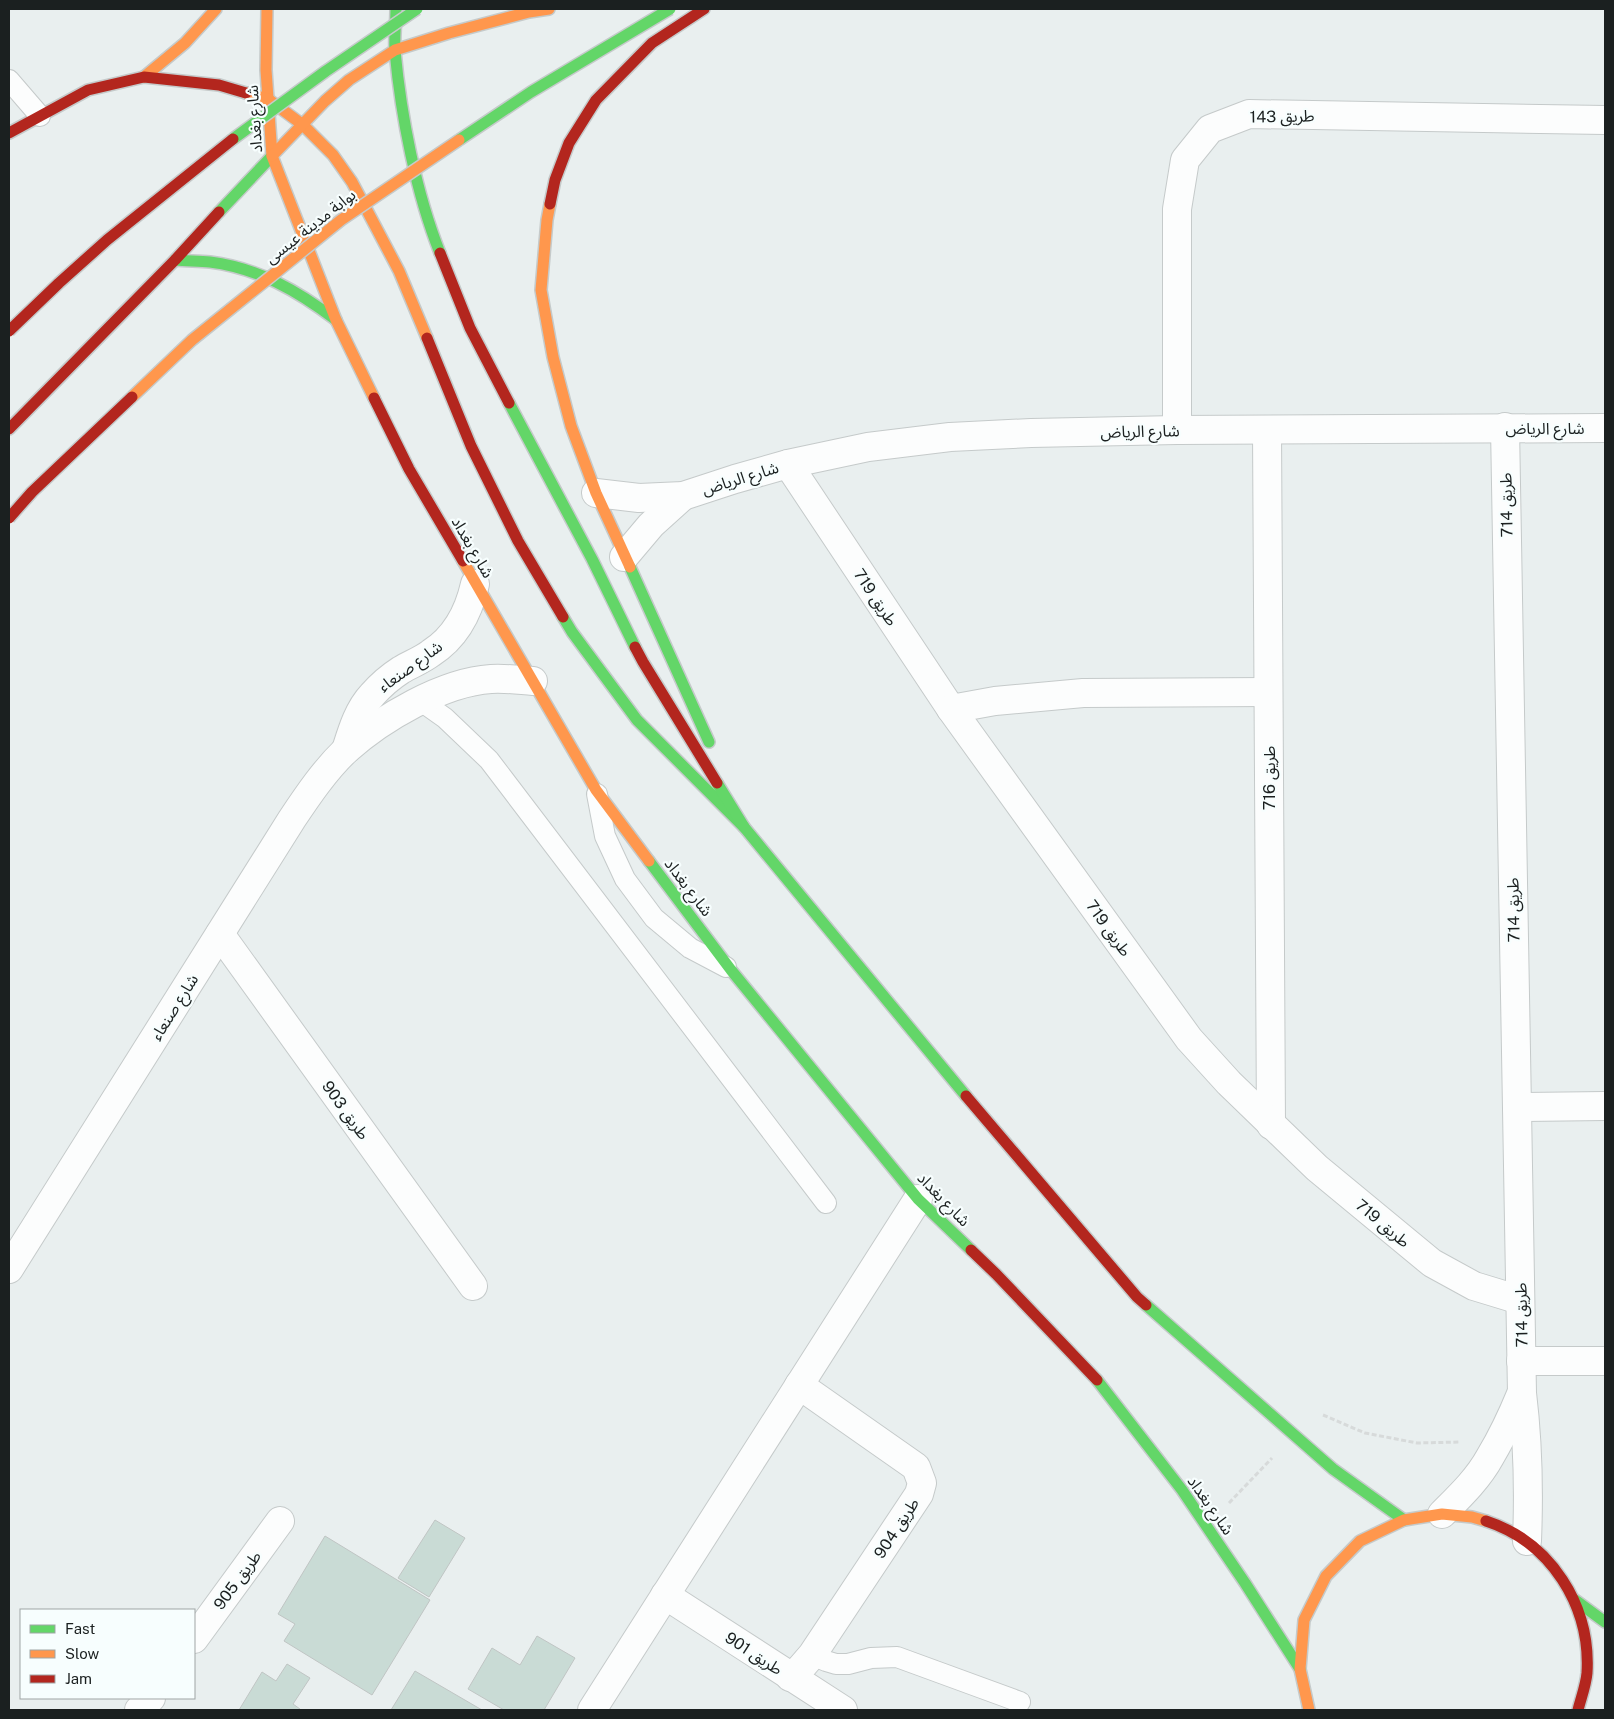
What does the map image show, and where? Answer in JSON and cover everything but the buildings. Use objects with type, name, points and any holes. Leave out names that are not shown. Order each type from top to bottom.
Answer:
[{"type":"main road","points":[[144,77],[185,42],[216,9]]},
{"type":"main road","name":"شارع بغداد","points":[[267,9],[268,99],[272,156],[336,320],[409,468],[596,790],[731,970],[918,1199],[996,1274],[1095,1378],[1182,1490],[1300,1668]]},
{"type":"main road","points":[[396,9],[395,50],[406,130],[429,225],[470,328],[592,560],[643,662],[744,827]]},
{"type":"main road","points":[[9,331],[66,277],[199,165],[339,61],[417,9]]},
{"type":"main road","points":[[9,429],[175,260],[325,101],[349,80],[395,50],[449,33],[529,12],[549,9]]},
{"type":"main road","name":"بوابة مدينة عيسى","points":[[9,518],[32,492],[192,340],[341,220],[531,92],[670,9]]},
{"type":"main road","points":[[704,9],[652,43],[596,100],[569,143],[555,180],[547,220],[542,290],[553,357],[571,426],[596,493],[717,758],[744,827]]},
{"type":"main road","points":[[9,133],[88,90],[144,77],[219,85],[268,99],[303,125],[333,155],[352,182],[399,271],[471,446],[518,541],[572,632],[637,720],[744,827],[951,1079],[1137,1297],[1334,1469],[1404,1520]]},
{"type":"main road","points":[[175,260],[210,262],[245,269],[278,281],[309,298],[336,320]]},
{"type":"main road","points":[[1306,1709],[1300,1668],[1304,1620],[1326,1576],[1360,1542],[1404,1520],[1442,1514],[1472,1517],[1501,1526],[1527,1541],[1554,1567],[1575,1600],[1586,1636],[1587,1674],[1578,1710]]},
{"type":"main road","points":[[1575,1600],[1605,1622]]},
{"type":"street","name":"طريق 143","points":[[1177,430],[1177,209],[1185,160],[1210,129],[1250,114],[1605,120]]},
{"type":"street","name":"طريق 714","points":[[1505,427],[1521,1362],[1529,1467],[1527,1541]]},
{"type":"street","name":"شارع الرياض","points":[[596,493],[639,498],[683,496],[788,464],[868,447],[950,437],[1031,433],[1177,430],[1605,428]]},
{"type":"street","name":"طريق 716","points":[[1267,430],[1272,1125]]},
{"type":"street","name":"طريق 719","points":[[788,464],[951,709],[1189,1039],[1228,1083],[1317,1168],[1432,1263],[1474,1286],[1520,1300]]},
{"type":"street","name":"شارع الرياض","points":[[624,557],[651,524],[683,496]]},
{"type":"street","name":"شارع صنعاء","points":[[346,750],[360,713],[371,696],[401,670],[433,652],[445,642],[465,615],[475,584]]},
{"type":"street","name":"شارع صنعاء","points":[[9,1269],[309,795],[346,750],[395,715],[449,688],[490,679],[533,681]]},
{"type":"street","points":[[951,709],[995,701],[1083,693],[1268,692]]},
{"type":"street","name":"طريق 903","points":[[220,934],[473,1286]]},
{"type":"street","points":[[1517,1107],[1605,1106]]},
{"type":"street","points":[[592,1710],[918,1199]]},
{"type":"street","points":[[1521,1362],[1605,1361]]},
{"type":"street","name":"طريق 904","points":[[790,1677],[812,1655],[919,1494],[922,1483],[916,1468],[800,1385]]},
{"type":"street","name":"طريق 714","points":[[1442,1514],[1468,1488],[1489,1458],[1508,1426],[1522,1392]]},
{"type":"street","name":"طريق 905","points":[[195,1638],[280,1521]]},
{"type":"street","name":"طريق 901","points":[[665,1595],[843,1710]]},
{"type":"lane","points":[[9,80],[40,116]]},
{"type":"lane","points":[[421,701],[446,718],[489,760],[826,1203]]},
{"type":"lane","points":[[596,790],[605,836],[625,879],[636,895],[654,918],[690,948],[731,970]]},
{"type":"lane","points":[[812,1655],[836,1664],[848,1664],[878,1657],[897,1657],[1020,1702]]},
{"type":"path","points":[[1207,1526],[1317,1412],[1366,1433],[1417,1443],[1470,1442],[1495,1447]]},
{"type":"traffic: fast","points":[[396,9],[395,51],[401,102],[417,180],[431,230],[440,253]]},
{"type":"traffic: fast","points":[[233,139],[326,71],[417,9]]},
{"type":"traffic: fast","points":[[459,140],[531,92],[670,9]]},
{"type":"traffic: fast","points":[[219,212],[272,156]]},
{"type":"traffic: fast","points":[[175,260],[228,265],[261,275],[292,290],[336,320]]},
{"type":"traffic: fast","points":[[509,403],[592,559],[635,647]]},
{"type":"traffic: fast","points":[[630,567],[709,742]]},
{"type":"traffic: fast","points":[[563,617],[637,720],[744,827]]},
{"type":"traffic: fast","points":[[717,783],[744,827],[966,1096]]},
{"type":"traffic: fast","points":[[649,861],[731,970],[918,1199],[971,1250]]},
{"type":"traffic: fast","points":[[1146,1305],[1333,1469],[1404,1520]]},
{"type":"traffic: fast","points":[[1097,1380],[1182,1490],[1300,1669]]},
{"type":"traffic: fast","points":[[1575,1600],[1605,1622]]},
{"type":"traffic: slow","points":[[144,77],[185,43],[216,9]]},
{"type":"traffic: slow","points":[[267,9],[266,70],[272,156],[336,320],[374,398]]},
{"type":"traffic: slow","points":[[272,156],[325,101],[349,80],[395,50],[449,33],[529,12],[549,9]]},
{"type":"traffic: slow","points":[[246,93],[268,99],[303,125],[333,155],[352,182],[399,271],[427,338]]},
{"type":"traffic: slow","points":[[132,397],[192,340],[341,220],[459,140]]},
{"type":"traffic: slow","points":[[550,204],[541,290],[553,357],[571,426],[596,493],[630,567]]},
{"type":"traffic: slow","points":[[463,561],[596,790],[649,861]]},
{"type":"traffic: slow","points":[[1309,1710],[1300,1669],[1304,1620],[1326,1576],[1360,1541],[1404,1520],[1442,1514],[1472,1517],[1486,1521]]},
{"type":"traffic: jam","points":[[550,204],[555,180],[569,143],[596,100],[652,43],[704,9]]},
{"type":"traffic: jam","points":[[9,133],[88,90],[144,77],[219,85],[246,93]]},
{"type":"traffic: jam","points":[[9,331],[107,240],[233,139]]},
{"type":"traffic: jam","points":[[9,429],[175,260],[219,212]]},
{"type":"traffic: jam","points":[[440,253],[470,328],[509,403]]},
{"type":"traffic: jam","points":[[427,338],[471,446],[518,541],[563,617]]},
{"type":"traffic: jam","points":[[9,518],[32,492],[132,397]]},
{"type":"traffic: jam","points":[[374,398],[409,469],[463,561]]},
{"type":"traffic: jam","points":[[635,647],[717,783]]},
{"type":"traffic: jam","points":[[966,1096],[1137,1297],[1146,1305]]},
{"type":"traffic: jam","points":[[971,1250],[1097,1380]]},
{"type":"traffic: jam","points":[[1486,1521],[1509,1531],[1530,1544],[1548,1561],[1574,1601],[1582,1624],[1586,1648],[1587,1673],[1578,1710]]}]
